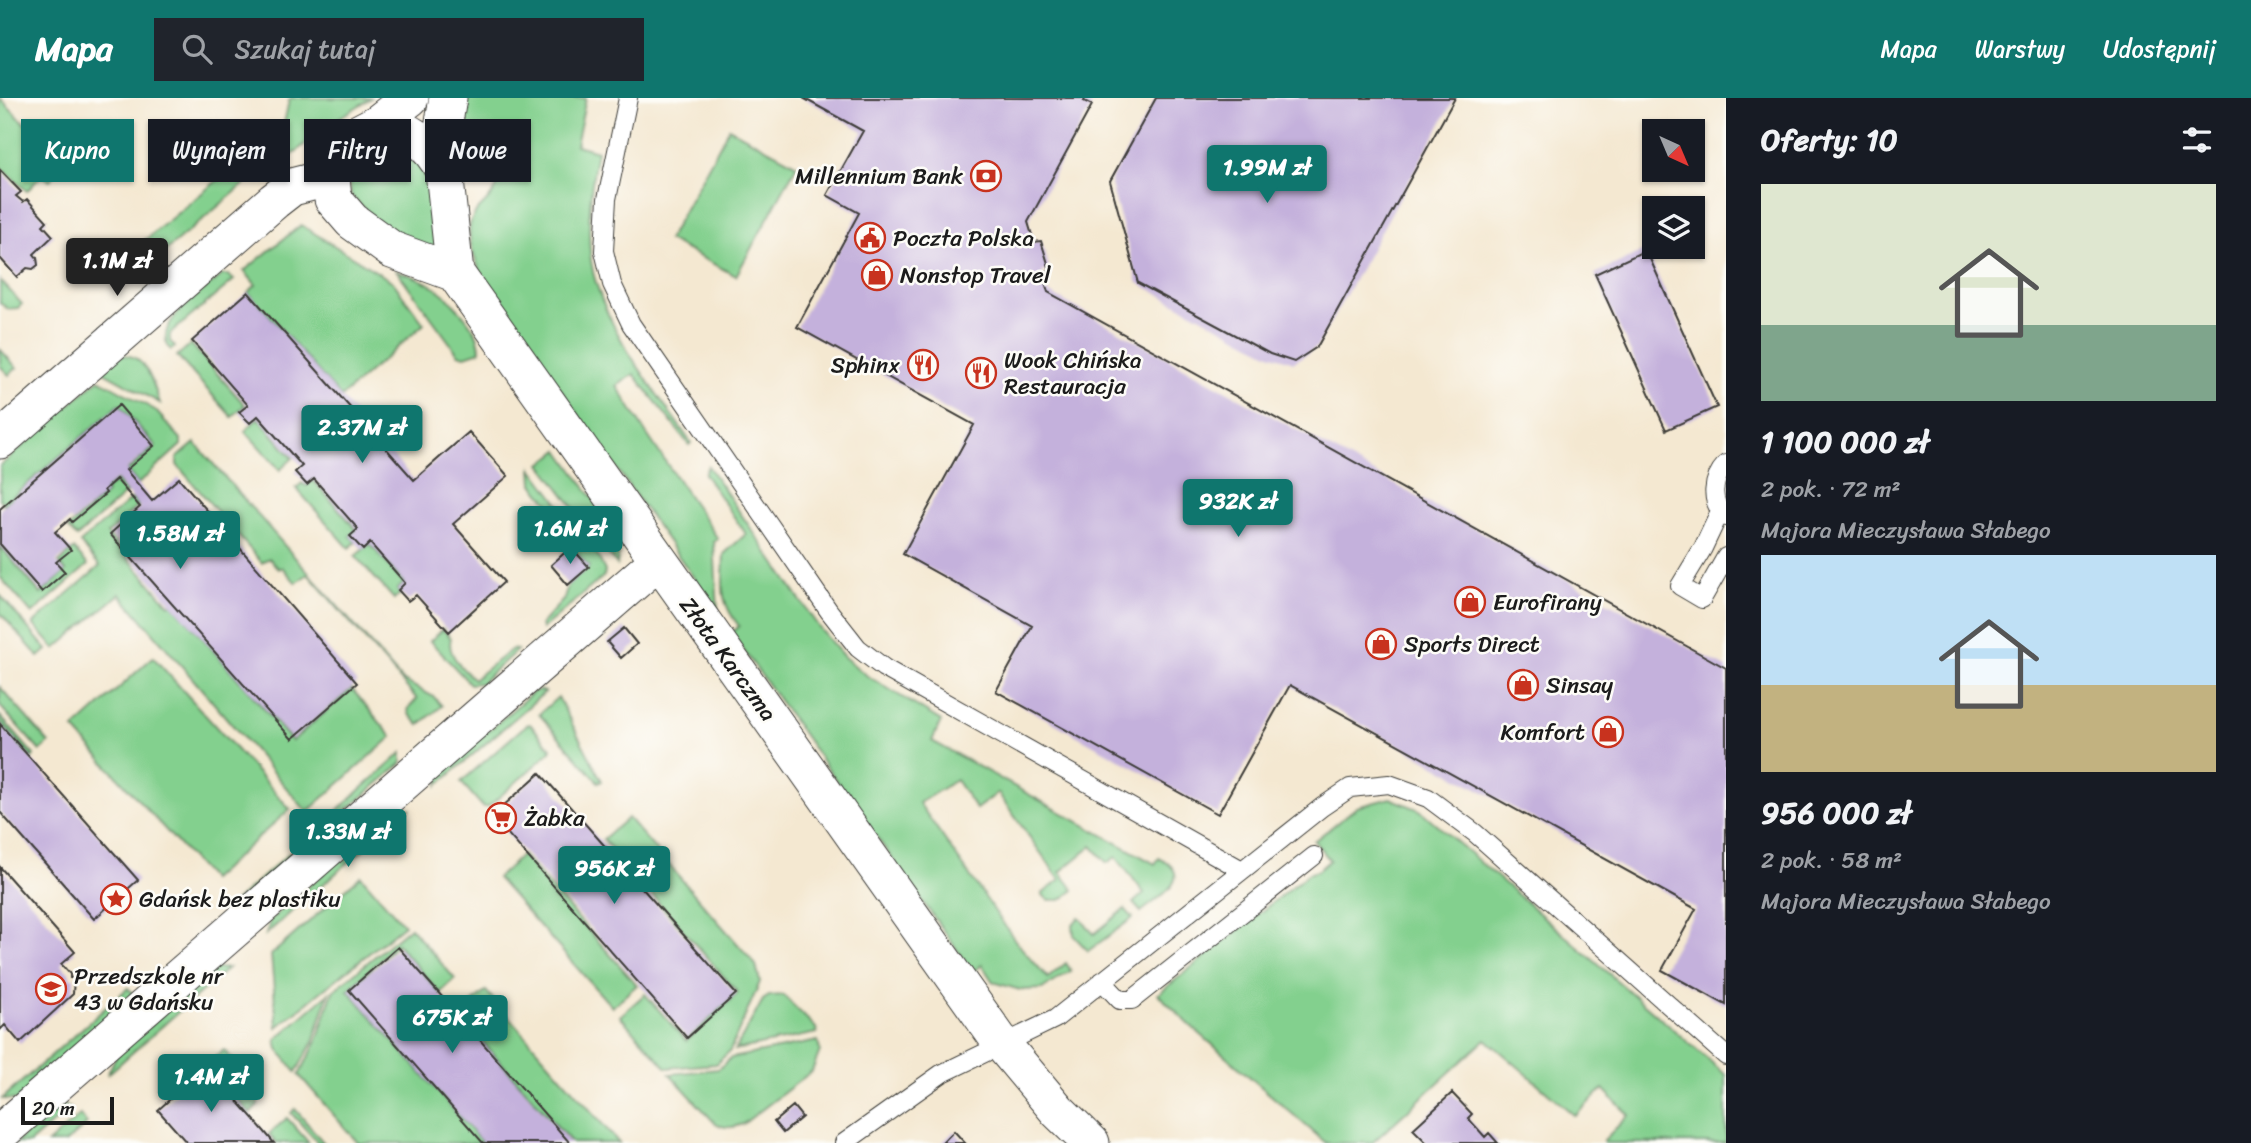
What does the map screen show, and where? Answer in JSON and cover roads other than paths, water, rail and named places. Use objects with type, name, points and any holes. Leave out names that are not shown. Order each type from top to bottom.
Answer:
[{"type":"street","points":[[382,119],[410,98]]},
{"type":"street","points":[[444,119],[448,98]]},
{"type":"street","points":[[411,133],[425,144]]},
{"type":"street","points":[[0,440],[274,201],[292,187],[312,182]]},
{"type":"street","points":[[331,182],[333,199],[352,221],[392,250],[455,272]]},
{"type":"street","name":"Złota Karczma","points":[[445,182],[455,272],[1002,1044],[1058,1111],[1091,1143]]},
{"type":"street","points":[[0,1133],[658,561]]},
{"type":"lane","points":[[628,98],[607,199],[604,251],[612,285],[631,324],[829,611],[858,648],[884,668],[1241,870]]},
{"type":"lane","points":[[1726,464],[1715,481],[1713,493],[1723,514],[1680,586],[1702,599],[1726,557]]},
{"type":"lane","points":[[844,1143],[941,1074],[1055,1019],[1241,870],[1350,788],[1389,784],[1427,798],[1475,833],[1668,1008],[1726,1056]]},
{"type":"lane","points":[[1102,981],[1120,1000],[1132,1000],[1314,856]]},
{"type":"place","name":"Millennium Bank","points":[[986,176]]},
{"type":"place","name":"Poczta Polska","points":[[870,238]]},
{"type":"place","name":"Nonstop Travel","points":[[877,275]]},
{"type":"place","name":"Sphinx","points":[[923,365]]},
{"type":"place","name":"Wook Chińska Restauracja","points":[[981,373]]},
{"type":"place","name":"Eurofirany","points":[[1470,602]]},
{"type":"place","name":"Sports Direct","points":[[1381,644]]},
{"type":"place","name":"Sinsay","points":[[1523,685]]},
{"type":"place","name":"Komfort","points":[[1608,732]]},
{"type":"place","name":"Żabka","points":[[501,818]]},
{"type":"place","name":"Gdańsk bez plastiku","points":[[116,899]]},
{"type":"place","name":"Przedszkole nr 43 w Gdańsku","points":[[51,989]]}]
